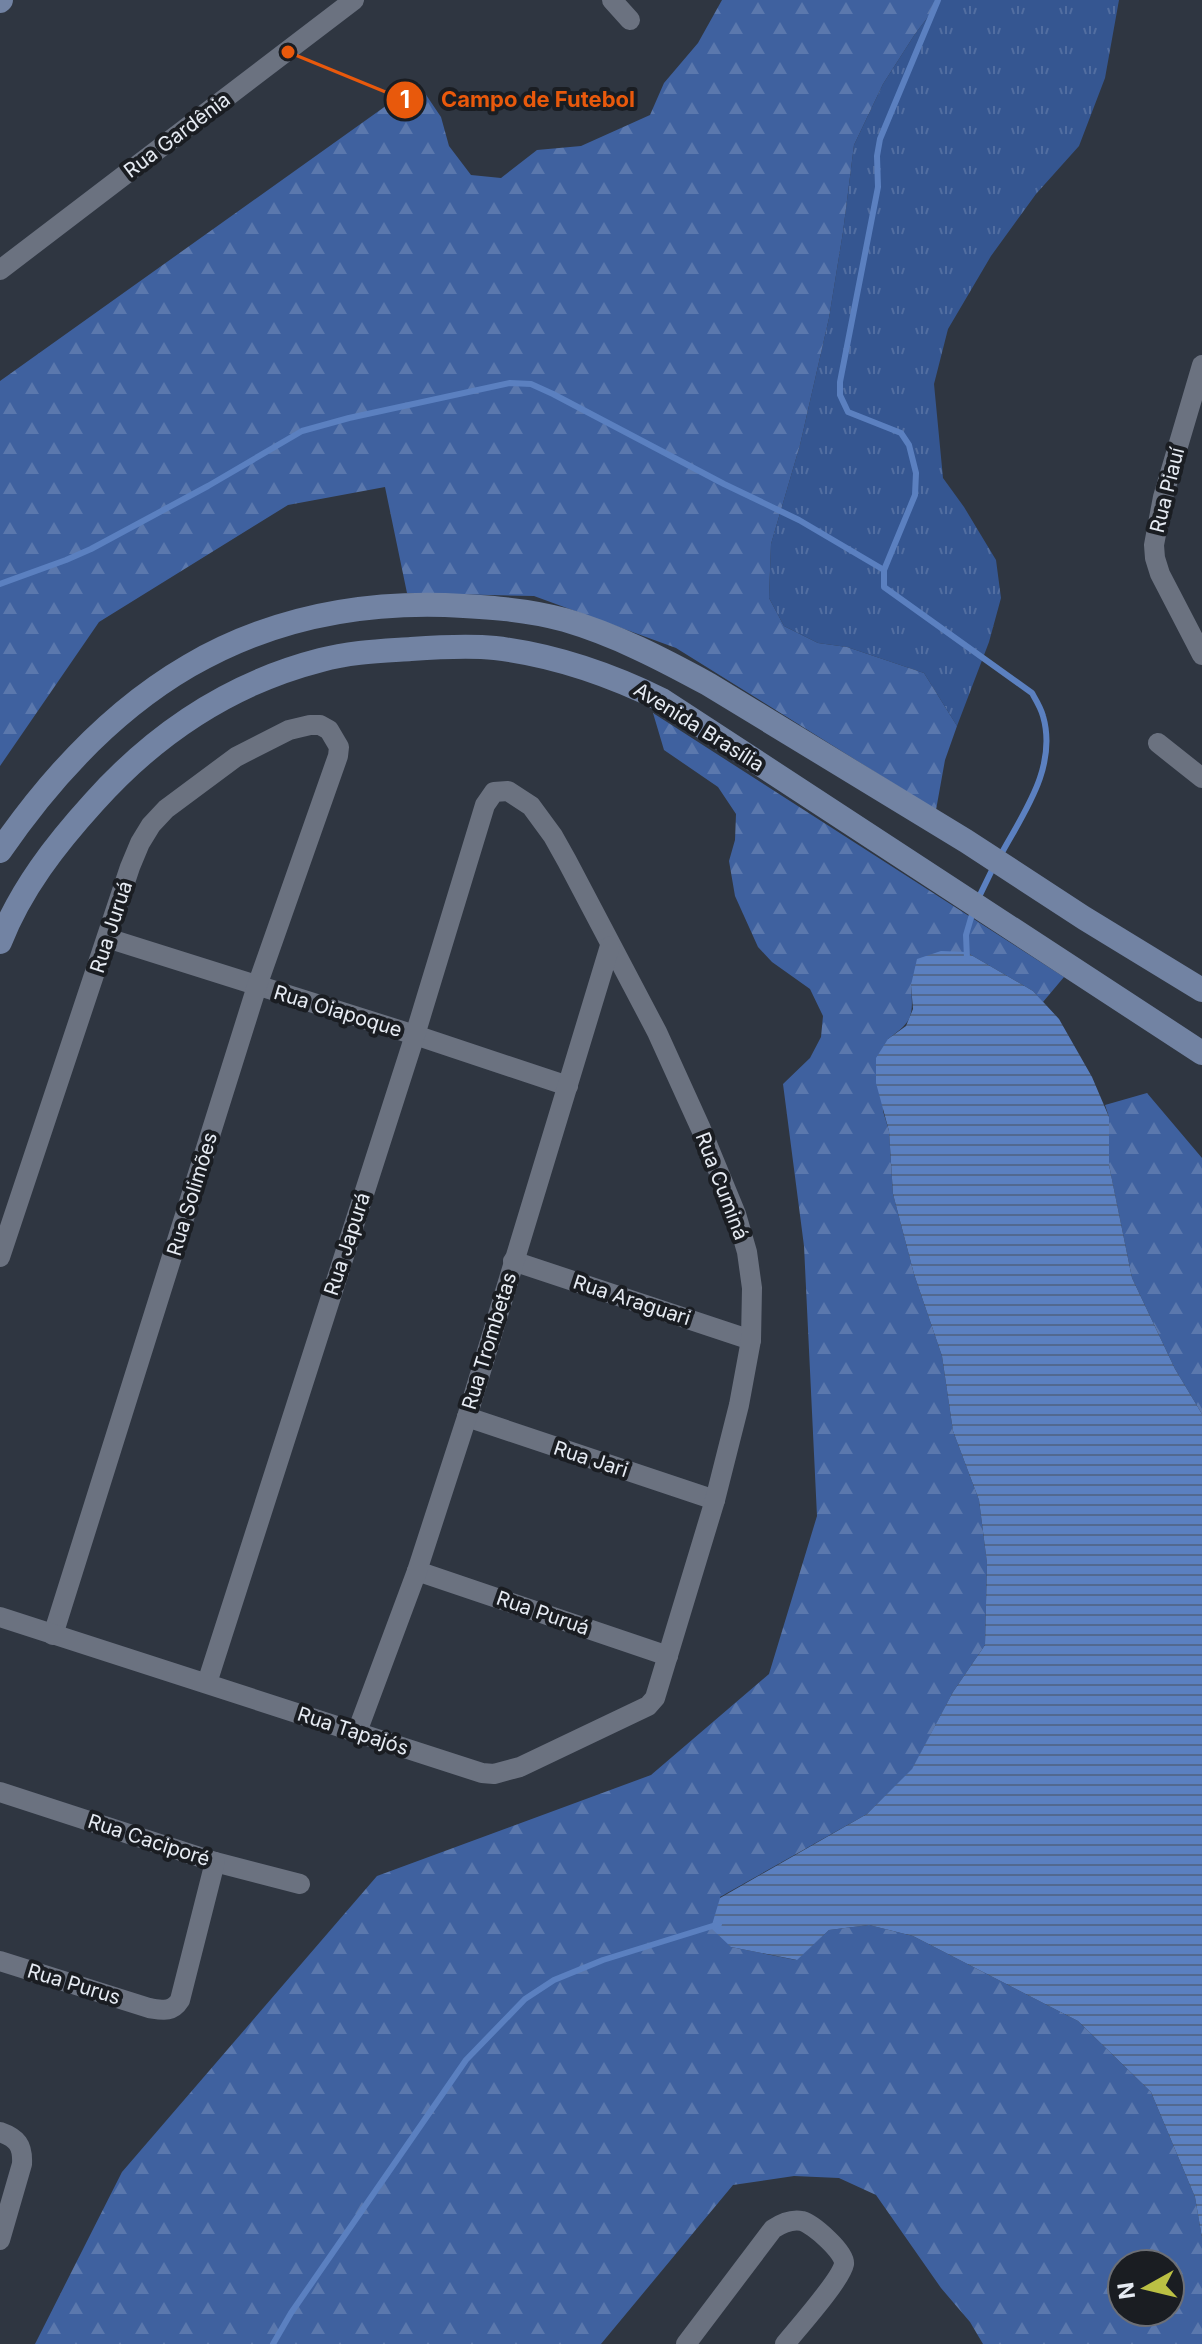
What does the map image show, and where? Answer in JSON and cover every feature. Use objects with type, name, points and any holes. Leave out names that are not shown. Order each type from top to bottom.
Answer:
[{"type":"street","name":"Rua Gardênia","points":[[0,270],[354,0]]},
{"type":"street","points":[[612,0],[630,20]]},
{"type":"street","name":"Rua Piauí","points":[[1202,365],[1196,404],[1163,497],[1154,545],[1160,574],[1202,655]]},
{"type":"street","name":"Avenida Brasília","points":[[0,851],[30,806],[116,716],[165,679],[239,639],[349,610],[403,605],[500,607],[563,620],[620,639],[708,684],[1202,990]]},
{"type":"street","name":"Avenida Brasília","points":[[0,942],[34,876],[66,833],[107,787],[154,743],[208,706],[266,678],[322,659],[373,651],[493,648],[586,668],[662,700],[1202,1053]]},
{"type":"street","name":"Rua Juruá","points":[[0,1257],[140,843],[166,809],[236,757],[299,726],[320,725],[329,730],[339,747],[338,756]]},
{"type":"street","points":[[1158,743],[1202,778]]},
{"type":"street","name":"Rua Solimões","points":[[53,1635],[257,986],[338,756]]},
{"type":"street","name":"Rua Cuminá","points":[[485,805],[489,796],[499,790],[508,791],[531,806],[553,836],[657,1032],[736,1214],[747,1252],[752,1288],[751,1340],[739,1405],[715,1500],[668,1656]]},
{"type":"street","name":"Rua Japurá","points":[[207,1683],[415,1035],[485,805]]},
{"type":"street","name":"Rua Oiapoque","points":[[107,938],[568,1086]]},
{"type":"street","name":"Rua Trombetas","points":[[357,1732],[417,1571],[467,1417],[610,946]]},
{"type":"street","name":"Rua Araguari","points":[[513,1261],[751,1340]]},
{"type":"street","name":"Rua Jari","points":[[467,1417],[715,1500]]},
{"type":"street","name":"Rua Puruá","points":[[417,1571],[668,1656]]},
{"type":"street","name":"Rua Tapajós","points":[[0,1617],[482,1773],[507,1771],[648,1706],[655,1698],[668,1656]]},
{"type":"street","name":"Rua Caciporé","points":[[0,1792],[215,1862],[300,1884]]},
{"type":"street","name":"Rua Purus","points":[[0,1961],[149,2008],[170,2010],[180,2000],[215,1862]]},
{"type":"street","points":[[0,2132],[18,2141],[23,2154],[0,2240]]},
{"type":"street","points":[[686,2344],[773,2229],[781,2223],[799,2220],[815,2227],[843,2257],[844,2265],[785,2344]]},
{"type":"green space","points":[[722,0],[941,0],[883,84],[854,145],[829,318],[800,445],[771,544],[769,598],[784,626],[818,643],[847,647],[924,673],[957,726],[945,760],[936,810],[676,648],[534,596],[407,593],[385,487],[288,505],[99,622],[0,766],[0,381],[418,83],[441,117],[449,146],[471,175],[501,178],[537,150],[581,146],[650,115],[664,83],[698,43]]},
{"type":"green space","points":[[941,0],[1119,0],[1105,78],[1079,146],[1036,194],[991,256],[948,329],[934,384],[943,478],[996,560],[1001,598],[989,642],[957,726],[924,673],[847,647],[818,643],[784,626],[769,598],[771,544],[800,445],[829,318],[854,145],[883,84]]},
{"type":"green space","points":[[653,713],[1064,977],[1043,1002],[1033,991],[966,952],[911,985],[910,1016],[903,1027],[888,1039],[883,1111],[889,1131],[893,1194],[914,1274],[942,1356],[953,1431],[979,1500],[987,1563],[985,1645],[953,1692],[912,1770],[867,1814],[720,1897],[731,1947],[796,1960],[829,1930],[869,1925],[913,1936],[1078,2021],[1151,2092],[1195,2197],[1202,2238],[1202,2344],[983,2344],[876,2195],[839,2178],[794,2176],[733,2185],[601,2344],[35,2344],[122,2172],[377,1876],[651,1775],[769,1674],[817,1516],[804,1246],[783,1084],[810,1058],[821,1037],[823,1016],[810,989],[772,962],[758,947],[735,896],[729,861],[735,840],[736,814],[718,787],[664,750]]},
{"type":"green space","points":[[1147,1093],[1202,1158],[1202,1414],[1175,1369],[1132,1278],[1109,1165],[1109,1117],[1105,1105]]},
{"type":"shaded area","points":[[941,951],[966,952],[1033,991],[1059,1019],[1092,1077],[1109,1117],[1109,1165],[1132,1278],[1175,1369],[1202,1414],[1202,2238],[1195,2197],[1151,2092],[1078,2021],[913,1936],[869,1925],[829,1930],[797,1960],[731,1947],[711,1928],[720,1898],[867,1814],[912,1769],[953,1692],[985,1645],[987,1563],[979,1500],[953,1431],[942,1356],[914,1274],[893,1194],[889,1131],[876,1083],[876,1058],[888,1039],[906,1026],[913,1009],[911,985],[917,959]]},
{"type":"waterway","points":[[938,0],[880,139],[878,187],[840,395],[848,412],[901,433],[909,445],[916,473],[915,495],[884,570],[884,587],[1032,693],[1042,713],[1046,735],[1042,772],[1027,808],[999,858]]},
{"type":"waterway","points":[[0,584],[91,549],[302,431],[510,383],[531,384],[553,394],[799,520],[884,570]]},
{"type":"waterway","points":[[977,901],[993,868]]},
{"type":"waterway","points":[[967,959],[966,935],[973,911]]},
{"type":"waterway","points":[[273,2344],[291,2313],[466,2060],[525,1999],[554,1980],[603,1960],[719,1924]]},
{"type":"place","name":"Campo de Futebol","points":[[288,52]]}]
